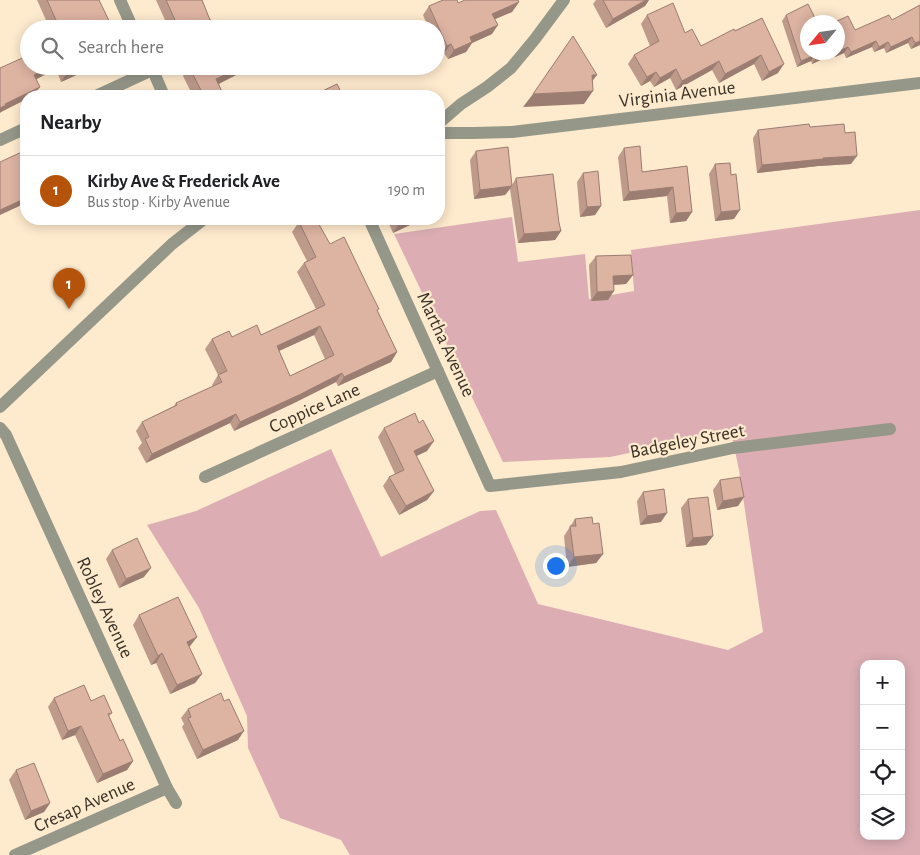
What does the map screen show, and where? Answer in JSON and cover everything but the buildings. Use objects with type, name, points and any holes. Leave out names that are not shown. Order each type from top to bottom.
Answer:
[{"type":"street","points":[[120,0],[129,20]]},
{"type":"street","points":[[445,118],[510,68],[564,0]]},
{"type":"street","points":[[108,90],[138,75]]},
{"type":"street","points":[[155,75],[161,90]]},
{"type":"street","name":"Virginia Avenue","points":[[445,133],[512,132],[920,83]]},
{"type":"street","points":[[0,140],[20,131]]},
{"type":"street","points":[[0,407],[172,244],[196,225]]},
{"type":"street","name":"Martha Avenue","points":[[372,225],[490,486]]},
{"type":"street","name":"Coppice Lane","points":[[205,477],[438,371]]},
{"type":"street","name":"Robley Avenue","points":[[0,428],[6,435],[167,788],[176,803]]},
{"type":"street","name":"Badgeley Street","points":[[490,486],[621,472],[733,448],[890,429]]},
{"type":"street","name":"Cresap Avenue","points":[[15,855],[167,788]]},
{"type":"shaded area","points":[[920,210],[920,855],[350,855],[341,840],[280,818],[248,748],[247,716],[199,608],[147,525],[196,511],[331,449],[381,557],[480,511],[496,510],[538,604],[728,650],[763,632],[739,470],[731,432],[610,457],[503,462],[394,234],[512,217],[518,262],[585,254],[589,299],[634,291],[631,250]]},
{"type":"place","name":"Kirby Ave & Frederick Ave","points":[[69,309]]}]
